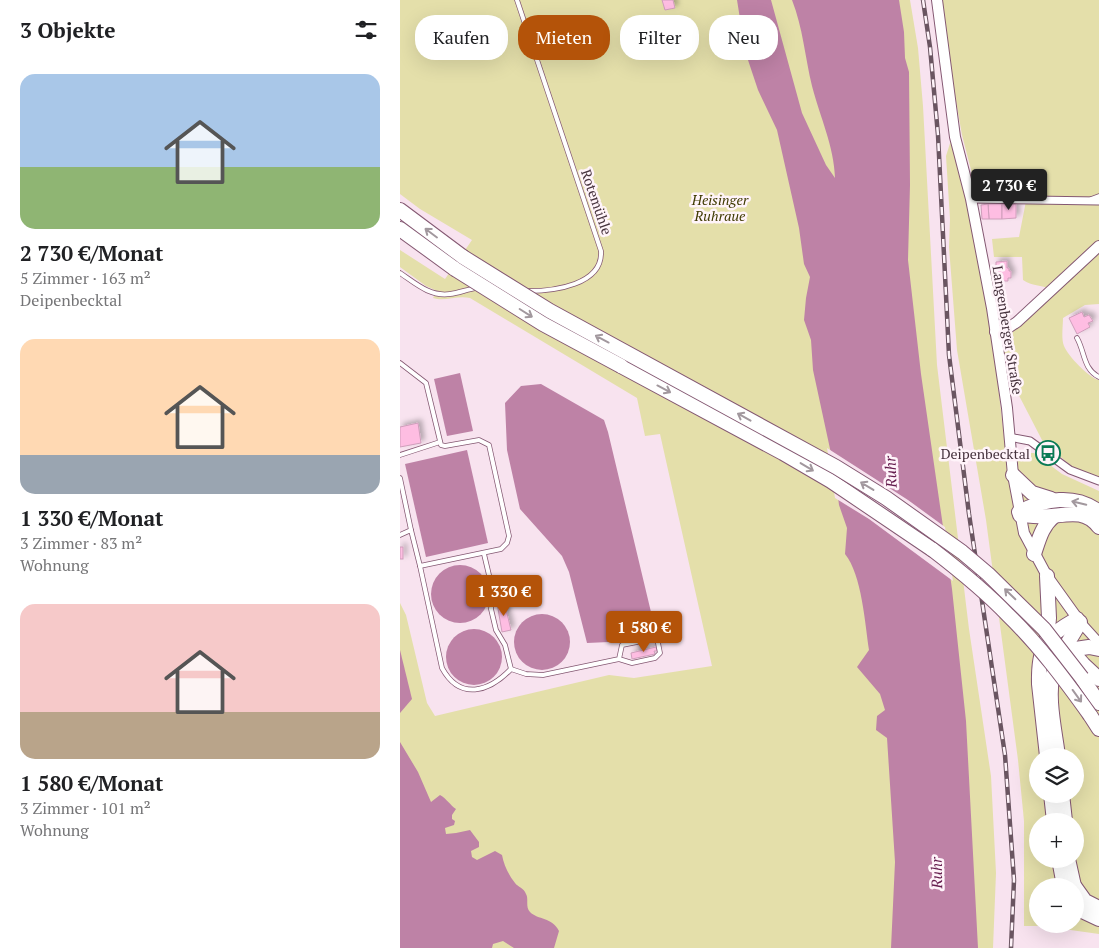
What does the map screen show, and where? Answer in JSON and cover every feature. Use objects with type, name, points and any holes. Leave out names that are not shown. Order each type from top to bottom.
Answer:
[{"type":"highway","points":[[400,210],[463,257],[550,311],[836,466],[886,498],[962,552],[988,574],[1046,634],[1082,678],[1099,704]]},
{"type":"highway","points":[[400,229],[455,269],[543,324],[783,453],[831,481],[917,538],[973,582],[1029,636],[1074,692],[1099,729]]},
{"type":"highway","points":[[400,240],[430,260],[455,269]]},
{"type":"highway","points":[[1013,475],[1032,493],[1057,500],[1084,502],[1099,512]]},
{"type":"highway","points":[[1020,513],[1037,503],[1057,500]]},
{"type":"highway","points":[[1020,513],[1054,516],[1075,513],[1086,515],[1099,527]]},
{"type":"highway","points":[[1034,554],[1046,522],[1054,516]]},
{"type":"highway","points":[[1046,576],[1049,618],[1039,674],[1046,748]]},
{"type":"highway","points":[[1046,634],[1079,621]]},
{"type":"highway","points":[[1057,748],[1051,682],[1054,669],[1079,621]]},
{"type":"highway","points":[[1046,634],[1075,655],[1099,679]]},
{"type":"highway","points":[[1062,652],[1088,647],[1099,649]]},
{"type":"highway","points":[[1084,900],[1099,908]]},
{"type":"highway","points":[[1084,912],[1099,918]]},
{"type":"main road","name":"Langenberger Straße","points":[[936,0],[955,137],[971,199],[995,332],[1013,475],[1024,533],[1046,576],[1079,621]]},
{"type":"main road","points":[[995,332],[1006,330],[1017,322],[1099,246]]},
{"type":"street","points":[[971,199],[1099,201]]},
{"type":"street","points":[[1009,437],[1030,441],[1070,470],[1099,481]]},
{"type":"street","name":"Langenberger Straße","points":[[1079,621],[1099,643]]},
{"type":"lane","name":"Rotemühle","points":[[500,288],[534,291],[565,287],[590,276],[598,267],[601,255],[600,243],[517,0]]},
{"type":"lane","points":[[1084,202],[1099,196]]},
{"type":"lane","points":[[400,273],[424,290],[436,294],[448,295],[475,288],[494,288]]},
{"type":"lane","points":[[1077,338],[1085,362],[1092,372],[1099,377]]},
{"type":"lane","points":[[400,363],[426,383],[440,442],[445,446],[479,440],[485,442],[490,447],[509,538],[503,548],[484,554],[420,566]]},
{"type":"lane","points":[[400,455],[440,442]]},
{"type":"lane","points":[[400,478],[440,662],[449,678],[457,686],[480,689],[497,683],[511,669]]},
{"type":"lane","points":[[400,535],[411,530]]},
{"type":"lane","points":[[484,554],[493,592],[492,609],[496,630],[505,645],[511,669]]},
{"type":"lane","points":[[511,669],[526,674],[543,675],[619,659],[632,663],[655,658],[660,653],[656,638],[622,645],[619,659]]},
{"type":"green space","name":"Heisinger Ruhraue","points":[[400,0],[910,0],[918,48],[923,106],[937,365],[969,629],[991,776],[996,873],[993,948],[400,948],[400,603],[406,615],[427,703],[435,716],[609,675],[634,678],[712,666],[660,434],[645,436],[637,398],[470,298],[433,298],[437,291],[426,286],[400,267],[400,250],[445,279],[472,240],[420,209],[400,194]]},
{"type":"green space","points":[[938,0],[1099,0],[1099,200],[1095,202],[1027,195],[977,193],[962,135]]},
{"type":"green space","points":[[952,137],[968,202],[993,343],[1006,453],[1034,453],[1062,474],[1099,491],[1099,934],[1084,932],[1084,878],[1029,878],[1029,926],[1024,926],[1024,821],[1018,760],[986,520],[957,350],[949,247],[950,219],[946,156]]},
{"type":"green space","points":[[1026,201],[1099,202],[1099,246],[1051,289],[1023,280],[1022,257],[994,257],[992,239],[1019,237]]},
{"type":"green space","points":[[1099,247],[1099,304],[1085,305],[1063,318],[1062,336],[1064,346],[1074,361],[1099,380],[1099,477],[1076,470],[1043,442],[1010,378],[1001,376],[996,333],[1005,331]]},
{"type":"water","points":[[737,0],[771,0],[775,15],[739,15]]},
{"type":"water","name":"Ruhr","points":[[792,0],[899,0],[904,32],[905,58],[909,72],[910,185],[908,260],[921,374],[952,589],[966,721],[978,948],[891,948],[895,862],[887,738],[876,730],[877,716],[885,710],[880,694],[857,667],[869,650],[859,587],[851,563],[845,554],[847,528],[839,505],[835,472],[813,370],[811,340],[804,320],[810,277],[804,264],[799,228],[777,130],[758,90],[748,60],[778,60],[778,26],[802,113],[826,165],[835,178],[832,154],[812,86],[801,32]]},
{"type":"water","points":[[460,373],[473,431],[447,436],[434,379]]},
{"type":"water","points":[[541,384],[604,420],[656,633],[609,642],[587,643],[569,572],[562,556],[520,509],[507,450],[505,403],[521,386]]},
{"type":"water","points":[[467,450],[488,543],[426,557],[405,464]]},
{"type":"water","points":[[460,565],[471,567],[484,578],[489,594],[487,605],[476,618],[460,623],[449,621],[436,610],[431,594],[433,583],[444,570]]},
{"type":"water","points":[[536,614],[548,614],[558,618],[566,626],[570,642],[566,658],[558,666],[548,670],[536,670],[526,666],[518,658],[514,648],[514,636],[518,626],[526,618]]},
{"type":"water","points":[[468,629],[480,629],[490,633],[498,641],[502,657],[498,673],[490,681],[480,685],[468,685],[458,681],[450,673],[446,663],[446,651],[450,641],[458,633]]},
{"type":"water","points":[[400,650],[412,699],[400,713]]},
{"type":"water","points":[[400,742],[418,772],[431,802],[440,795],[456,809],[452,815],[452,819],[455,821],[454,825],[445,828],[446,834],[470,830],[479,842],[479,847],[471,851],[472,857],[477,860],[495,851],[502,855],[510,876],[527,896],[530,912],[553,923],[559,931],[554,948],[514,948],[503,941],[493,944],[492,948],[400,948]]},
{"type":"pier","points":[[827,448],[908,500],[945,527],[953,581],[869,519],[835,498]]},
{"type":"building","points":[[662,0],[673,0],[675,8],[665,10]]},
{"type":"building","points":[[988,204],[1002,204],[1002,219],[989,219]]},
{"type":"building","points":[[988,204],[989,219],[982,219],[981,205]]},
{"type":"building","points":[[1002,204],[1016,204],[1016,218],[1002,219]]},
{"type":"building","points":[[1007,261],[1007,268],[1011,271],[1011,278],[1008,278],[1008,281],[996,281],[996,262]]},
{"type":"building","points":[[1082,312],[1084,317],[1089,315],[1093,321],[1088,323],[1090,327],[1077,334],[1069,318]]},
{"type":"building","points":[[418,423],[421,443],[400,447],[400,427]]},
{"type":"building","points":[[400,547],[403,547],[403,559],[400,559]]},
{"type":"building","points":[[504,601],[511,630],[502,632],[497,603]]},
{"type":"building","points":[[656,647],[657,651],[654,651],[655,654],[632,659],[631,653]]},
{"type":"railway","points":[[923,0],[930,47],[938,135],[949,355],[969,514],[1005,755],[1014,880],[1011,948]]},
{"type":"place","name":"Deipenbecktal","points":[[1048,453]]}]
